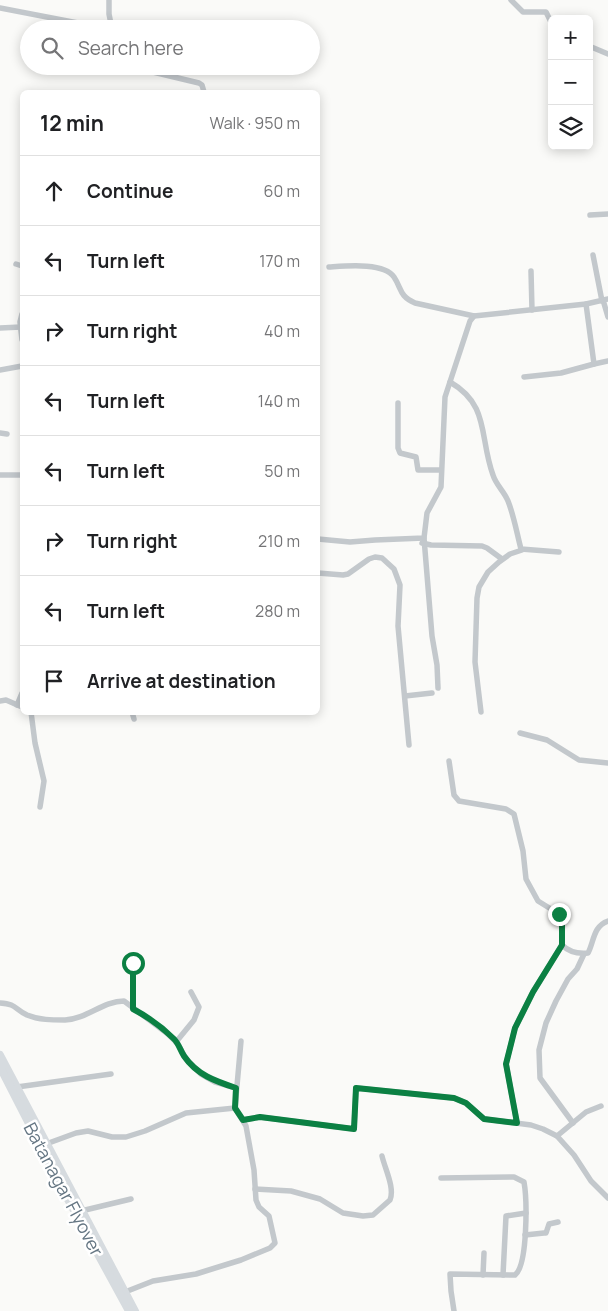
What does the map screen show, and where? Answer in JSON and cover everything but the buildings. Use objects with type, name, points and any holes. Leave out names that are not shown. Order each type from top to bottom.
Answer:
[{"type":"street","points":[[109,0],[110,20]]},
{"type":"street","points":[[511,0],[523,12],[546,12],[548,16]]},
{"type":"street","points":[[0,8],[56,20]]},
{"type":"street","points":[[593,48],[608,54]]},
{"type":"street","points":[[166,75],[200,83],[203,90]]},
{"type":"street","points":[[590,215],[608,214]]},
{"type":"street","points":[[593,255],[608,317]]},
{"type":"street","points":[[329,267],[382,268],[392,274],[406,299],[415,303],[474,316],[586,304],[604,300]]},
{"type":"street","points":[[532,271],[532,310]]},
{"type":"street","points":[[586,304],[594,364]]},
{"type":"street","points":[[438,688],[437,664],[432,636],[422,541],[427,513],[441,486],[445,405],[450,382],[470,321],[474,316]]},
{"type":"street","points":[[0,328],[20,327],[20,318]]},
{"type":"street","points":[[524,377],[561,373],[608,361]]},
{"type":"street","points":[[0,370],[20,366]]},
{"type":"street","points":[[450,382],[462,388],[477,408],[492,473],[508,502],[522,550]]},
{"type":"street","points":[[398,403],[398,448],[400,454],[416,457],[418,470],[441,470]]},
{"type":"street","points":[[0,475],[20,475]]},
{"type":"street","points":[[320,539],[350,542],[375,540],[422,541],[482,546],[502,559]]},
{"type":"street","points":[[481,712],[474,662],[477,598],[482,581],[488,572],[510,554],[522,550],[559,552]]},
{"type":"street","points":[[320,573],[343,576],[369,558],[378,557],[385,560],[394,569],[400,585],[398,626],[408,745]]},
{"type":"street","points":[[404,696],[432,693]]},
{"type":"street","points":[[0,701],[6,700],[20,706]]},
{"type":"street","points":[[31,715],[35,743],[44,781],[40,807]]},
{"type":"street","points":[[520,733],[547,740],[579,760],[608,763]]},
{"type":"street","points":[[449,761],[454,794],[459,801],[506,809],[514,814],[523,851],[526,879],[538,901],[559,914],[562,921],[562,945],[533,992],[515,1028],[506,1064],[517,1123]]},
{"type":"street","points":[[562,945],[570,952],[588,953],[593,935],[602,924],[608,921]]},
{"type":"street","points":[[573,1123],[540,1078],[539,1050],[546,1023],[556,1001],[584,954]]},
{"type":"street","points":[[133,963],[133,1009]]},
{"type":"street","points":[[176,1042],[194,1020],[199,1007],[191,992]]},
{"type":"street","points":[[0,1003],[12,1004],[26,1014],[49,1020],[76,1019],[104,1006],[121,1001],[127,1003],[154,1022],[176,1042],[186,1059],[201,1074],[215,1082],[236,1088]]},
{"type":"street","points":[[125,1292],[153,1281],[201,1273],[241,1260],[272,1246],[275,1241],[269,1216],[258,1204],[249,1136],[243,1120],[235,1108],[241,1041]]},
{"type":"street","points":[[0,1055],[135,1311]]},
{"type":"street","name":"Batanagar Flyover","points":[[0,1067],[64,1192],[129,1311]]},
{"type":"street","points":[[17,1086],[111,1074]]},
{"type":"street","points":[[0,1076],[73,1218],[124,1311]]},
{"type":"street","points":[[243,1120],[260,1117],[354,1129],[356,1088],[454,1098],[466,1103],[484,1119],[517,1123],[543,1129],[557,1136],[574,1155],[591,1181],[608,1198]]},
{"type":"street","points":[[557,1136],[586,1112],[601,1106]]},
{"type":"street","points":[[46,1144],[76,1133],[88,1131],[126,1137],[186,1113],[235,1108]]},
{"type":"street","points":[[256,1189],[291,1191],[320,1199],[343,1213],[363,1216],[373,1215],[391,1197],[391,1187],[382,1156]]},
{"type":"street","points":[[441,1178],[505,1176],[518,1178],[522,1180],[524,1185],[525,1235],[519,1272],[515,1275],[450,1274],[450,1291],[454,1311]]},
{"type":"street","points":[[81,1211],[131,1199]]},
{"type":"street","points":[[503,1275],[506,1216],[526,1213]]},
{"type":"street","points":[[525,1235],[544,1234],[549,1224],[558,1222]]},
{"type":"street","points":[[483,1274],[484,1253]]},
{"type":"route","points":[[133,963],[133,1009],[146,1016],[175,1040],[182,1054],[201,1074],[215,1082],[236,1088],[235,1108],[243,1120],[260,1117],[354,1129],[356,1088],[454,1098],[466,1103],[484,1119],[517,1123],[506,1064],[515,1028],[533,992],[562,945],[562,921],[559,914]]}]
